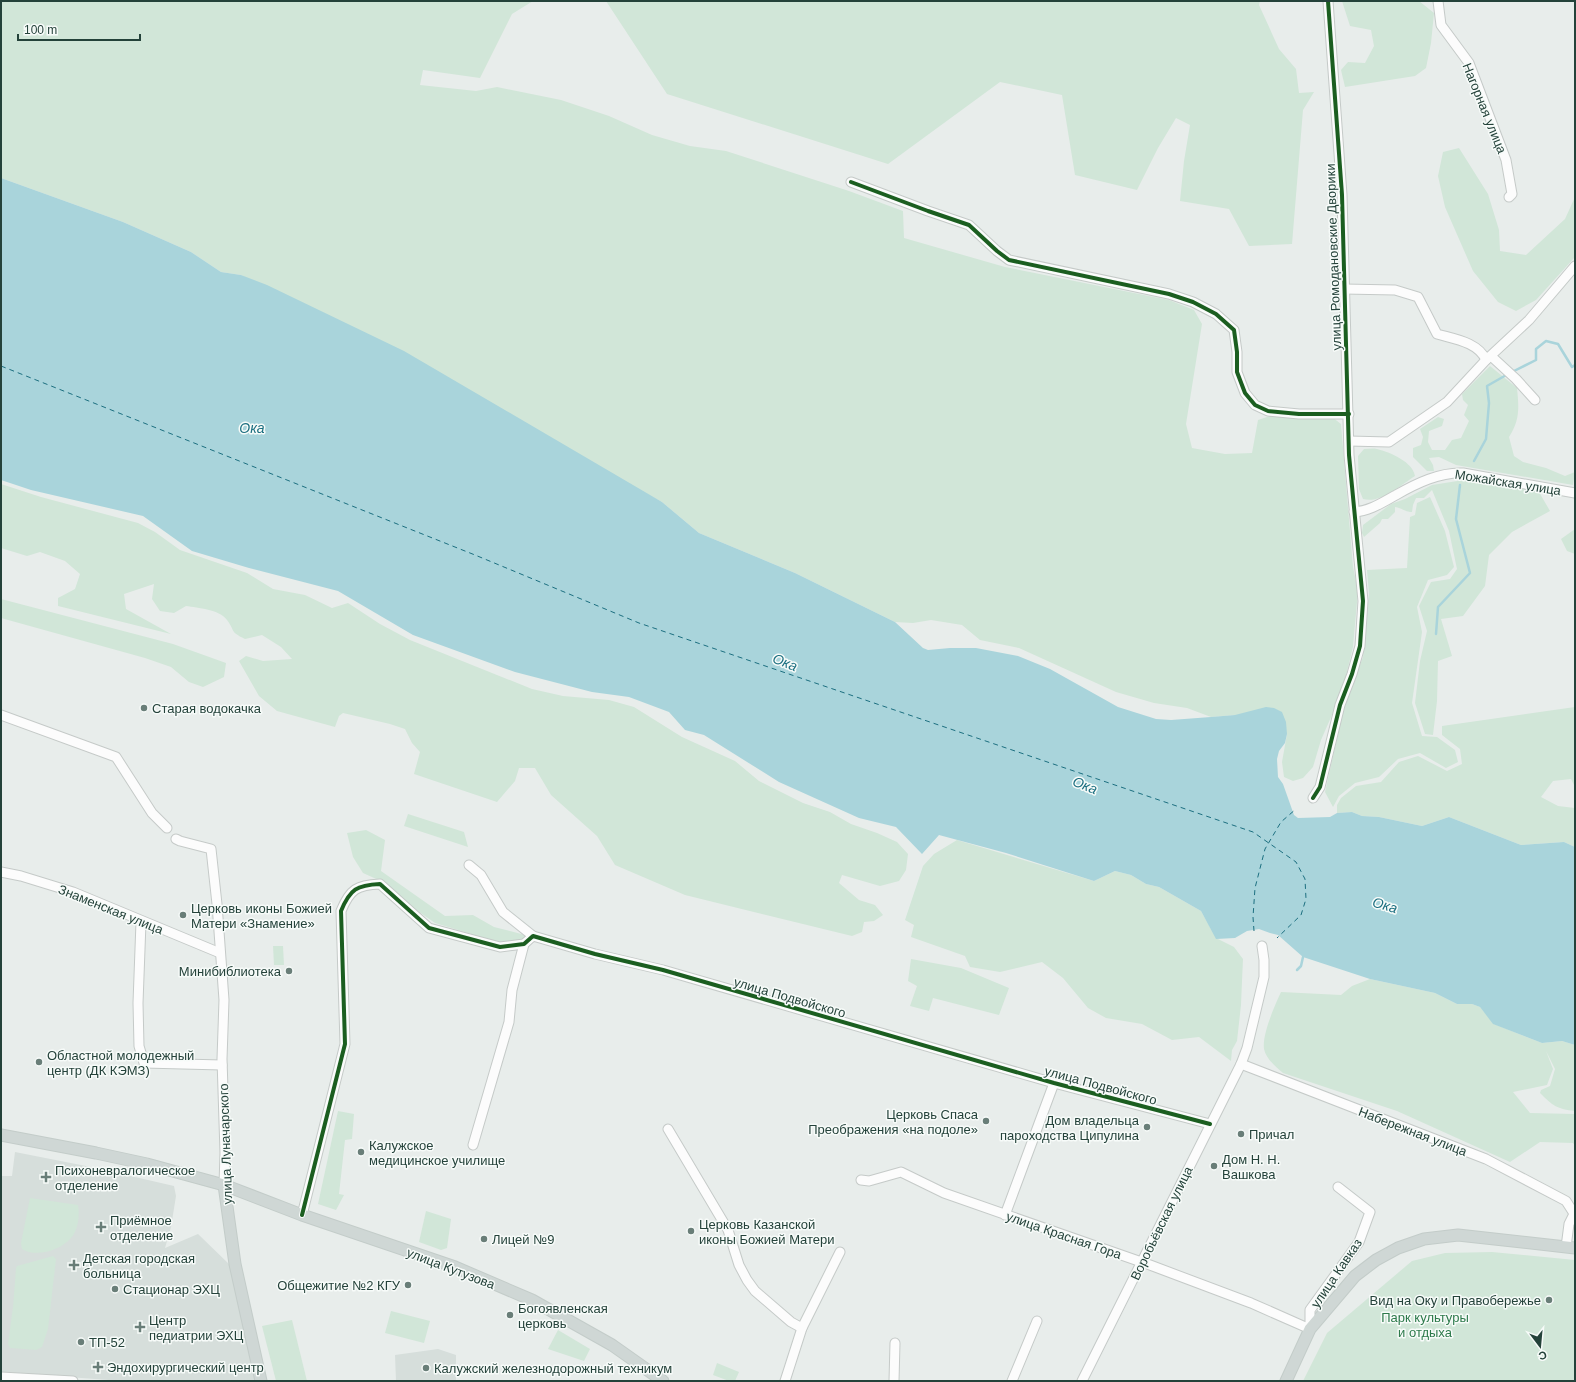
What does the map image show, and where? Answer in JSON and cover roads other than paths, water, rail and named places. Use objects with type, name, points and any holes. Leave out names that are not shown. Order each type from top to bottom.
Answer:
[{"type":"main road","name":"улица Кутузова","points":[[1,1135],[146,1164],[224,1185],[302,1215],[455,1267],[532,1300],[612,1345],[663,1381]]},
{"type":"main road","name":"улица Луначарского","points":[[224,1185],[234,1264],[261,1381]]},
{"type":"main road","points":[[1286,1381],[1310,1329],[1339,1294],[1360,1272],[1376,1260],[1398,1248],[1424,1239],[1458,1235],[1570,1248]]},
{"type":"street","name":"улица Ромодановские Дворики","points":[[1313,798],[1320,787],[1340,705],[1352,674],[1360,646],[1363,620],[1363,587],[1354,512],[1349,441],[1342,195],[1328,1]]},
{"type":"street","name":"Нагорная улица","points":[[1438,1],[1441,25],[1469,63],[1506,160],[1512,194],[1509,197]]},
{"type":"street","points":[[851,182],[928,211],[969,224],[997,251],[1009,260],[1169,294],[1193,302],[1216,314],[1234,330],[1237,352],[1237,372],[1245,393],[1255,404],[1268,411],[1300,414],[1348,414]]},
{"type":"street","points":[[1349,441],[1389,442],[1448,402],[1489,358],[1529,320],[1575,266]]},
{"type":"street","name":"улица Ромодановские Дворики","points":[[1344,289],[1395,290],[1418,297],[1437,334],[1478,348],[1516,379],[1535,400]]},
{"type":"street","name":"Можайская улица","points":[[1354,512],[1375,507],[1403,491],[1447,473],[1463,473],[1575,493]]},
{"type":"street","points":[[1,715],[116,757],[152,813],[167,828]]},
{"type":"street","name":"улица Луначарского","points":[[176,838],[180,841],[211,849],[217,904],[224,1000],[222,1065],[224,1185]]},
{"type":"street","points":[[469,865],[481,874],[503,912],[533,936],[524,944],[512,990],[509,1022],[473,1145]]},
{"type":"street","name":"Знаменская улица","points":[[1,872],[21,876],[73,892],[142,922],[220,953]]},
{"type":"street","points":[[302,1215],[345,1044],[341,911],[346,898],[356,888],[367,884],[380,884],[429,928],[500,946],[524,944]]},
{"type":"street","points":[[142,922],[138,1003],[139,1046],[144,1063],[222,1065]]},
{"type":"street","name":"улица Подвойского","points":[[533,936],[595,954],[663,970],[1054,1083],[1210,1124]]},
{"type":"street","name":"Воробьёвская улица","points":[[1082,1381],[1241,1064],[1264,977],[1262,946]]},
{"type":"street","name":"Набережная улица","points":[[1241,1064],[1486,1159],[1566,1201],[1575,1215]]},
{"type":"street","points":[[1005,1215],[1054,1083]]},
{"type":"street","points":[[668,1129],[728,1230],[739,1265],[747,1280],[755,1291],[791,1322],[802,1328]]},
{"type":"street","name":"улица Красная Гора","points":[[861,1180],[869,1181],[901,1172],[944,1193],[1142,1262],[1251,1303],[1310,1329]]},
{"type":"street","name":"улица Кавказ","points":[[1310,1329],[1310,1310],[1359,1242],[1370,1212],[1338,1187]]},
{"type":"street","points":[[1570,1248],[1569,1224],[1575,1215]]},
{"type":"street","points":[[785,1381],[802,1328],[840,1252]]},
{"type":"street","points":[[1012,1381],[1037,1321]]},
{"type":"street","points":[[894,1381],[895,1343]]},
{"type":"street","points":[[1,1377],[73,1381]]},
{"type":"water","name":"Ока","points":[[1,178],[123,222],[191,252],[221,272],[241,275],[267,285],[404,351],[662,502],[699,533],[795,573],[895,622],[923,648],[928,650],[976,648],[1018,656],[1050,669],[1118,707],[1156,719],[1171,720],[1235,715],[1266,707],[1274,708],[1282,712],[1286,722],[1287,734],[1285,743],[1279,751],[1277,759],[1278,777],[1283,784],[1294,815],[1298,818],[1330,817],[1337,813],[1352,812],[1362,816],[1379,817],[1422,826],[1449,817],[1521,845],[1564,842],[1575,847],[1575,1045],[1562,1041],[1542,1043],[1493,1024],[1480,1007],[1472,1004],[1457,1004],[1435,993],[1370,979],[1303,957],[1278,935],[1259,929],[1247,931],[1235,938],[1216,939],[1201,911],[1159,887],[1146,884],[1131,875],[1115,871],[1094,881],[1006,853],[939,835],[922,854],[896,827],[859,818],[779,782],[704,735],[685,730],[669,712],[629,697],[592,692],[515,672],[413,635],[338,591],[249,568],[192,551],[143,516],[31,490],[1,480]]},
{"type":"waterway","points":[[1512,372],[1536,360],[1536,349],[1546,341],[1558,344],[1572,367],[1575,365]]},
{"type":"waterway","points":[[1474,461],[1486,439],[1489,403],[1487,386],[1508,374]]},
{"type":"waterway","points":[[1436,634],[1438,607],[1470,573],[1456,519],[1460,485]]},
{"type":"waterway","points":[[1297,970],[1301,966],[1303,957]]},
{"type":"place","name":"Старая водокачка","points":[[144,708]]},
{"type":"place","name":"Церковь иконы Божией Матери «Знамение»","points":[[183,915]]},
{"type":"place","name":"Минибиблиотека","points":[[289,971]]},
{"type":"place","name":"Областной молодежный центр (ДК КЭМЗ)","points":[[39,1062]]},
{"type":"place","name":"Церковь Спаса Преображения «на подоле»","points":[[986,1121]]},
{"type":"place","name":"Дом владельца пароходства Ципулина","points":[[1147,1127]]},
{"type":"place","name":"Причал","points":[[1241,1134]]},
{"type":"place","name":"Калужское медицинское училище","points":[[361,1152]]},
{"type":"place","name":"Дом Н. Н. Вашкова","points":[[1214,1166]]},
{"type":"place","name":"Психоневралогическое отделение","points":[[46,1177]]},
{"type":"place","name":"Приёмное отделение","points":[[101,1227]]},
{"type":"place","name":"Церковь Казанской иконы Божией Матери","points":[[691,1231]]},
{"type":"place","name":"Лицей №9","points":[[484,1239]]},
{"type":"place","name":"Детская городская больница","points":[[74,1265]]},
{"type":"place","name":"Общежитие №2 КГУ","points":[[408,1285]]},
{"type":"place","name":"Стационар ЭХЦ","points":[[115,1289]]},
{"type":"place","name":"Вид на Оку и Правобережье","points":[[1549,1300]]},
{"type":"place","name":"Богоявленская церковь","points":[[510,1315]]},
{"type":"place","name":"Центр педиатрии ЭХЦ","points":[[140,1327]]},
{"type":"place","name":"ТП-52","points":[[81,1342]]},
{"type":"place","name":"Эндохирургический центр","points":[[98,1367]]},
{"type":"place","name":"Калужский железнодорожный техникум","points":[[426,1368]]},
{"type":"park label","name":"Парк культуры и отдыха","points":[[1425,1324]]}]
